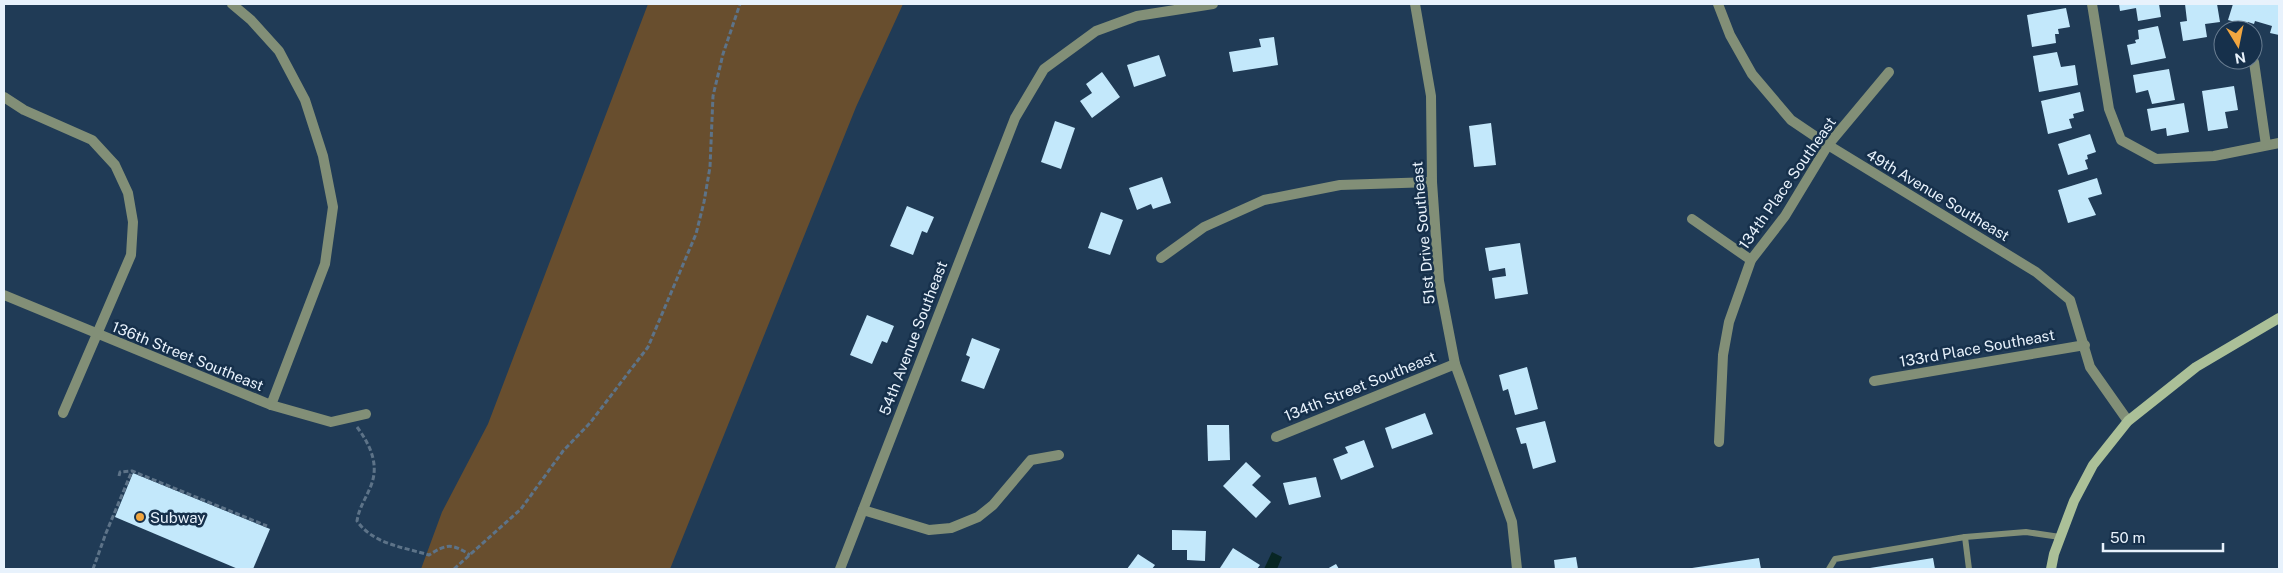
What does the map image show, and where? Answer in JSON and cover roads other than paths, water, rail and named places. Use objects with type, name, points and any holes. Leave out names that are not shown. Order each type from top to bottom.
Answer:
[{"type":"main road","points":[[2050,569],[2074,502],[2094,466],[2128,421],[2196,367],[2279,318]]},
{"type":"street","points":[[232,4],[251,20],[279,51],[305,100],[323,156],[333,207],[325,264],[271,405]]},
{"type":"street","name":"54th Avenue Southeast","points":[[840,569],[1015,118],[1044,69],[1096,32],[1137,16],[1213,4]]},
{"type":"street","name":"51st Drive Southeast","points":[[1415,4],[1431,96],[1432,182],[1439,281],[1455,364],[1512,522],[1517,569]]},
{"type":"street","name":"49th Avenue Southeast","points":[[1718,4],[1730,35],[1752,74],[1790,120],[2036,272],[2070,300],[2085,345],[2090,367],[2128,421]]},
{"type":"street","points":[[2092,4],[2109,109],[2121,140],[2156,159],[2214,156],[2279,143]]},
{"type":"street","points":[[2255,70],[2266,145]]},
{"type":"street","name":"134th Place Southeast","points":[[1719,442],[1723,355],[1729,322],[1751,260],[1785,216],[1828,145],[1889,72]]},
{"type":"street","points":[[4,97],[24,110],[92,140],[114,166],[128,193],[133,222],[131,255],[95,334],[63,413]]},
{"type":"street","points":[[1161,258],[1204,227],[1264,200],[1340,185],[1432,182]]},
{"type":"street","points":[[1692,219],[1751,260]]},
{"type":"street","name":"136th Street Southeast","points":[[4,295],[271,405],[330,422],[366,414]]},
{"type":"street","name":"133rd Place Southeast","points":[[1874,381],[2085,345]]},
{"type":"street","name":"134th Street Southeast","points":[[1276,437],[1455,364]]},
{"type":"street","points":[[863,510],[929,530],[951,528],[978,517],[993,505],[1031,460],[1059,455]]},
{"type":"lane","points":[[1829,569],[1835,559],[1965,537],[2026,532],[2060,537]]},
{"type":"lane","points":[[1965,537],[1969,569]]},
{"type":"place","name":"Subway","points":[[140,517]]}]
